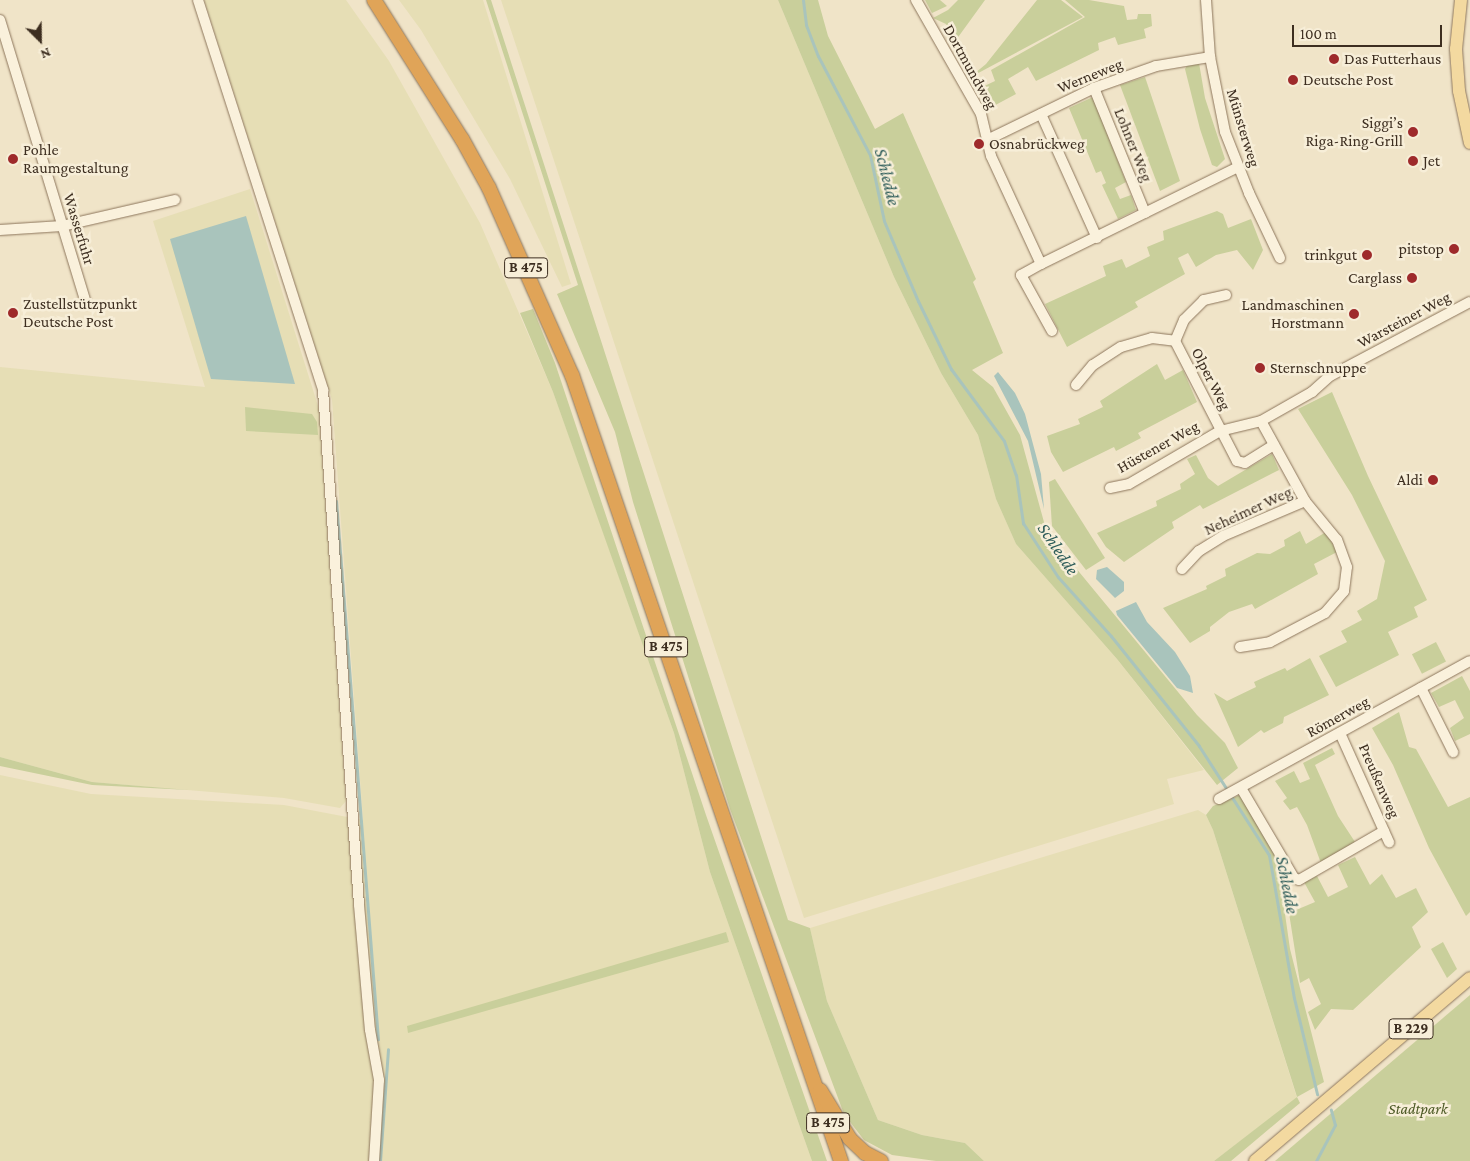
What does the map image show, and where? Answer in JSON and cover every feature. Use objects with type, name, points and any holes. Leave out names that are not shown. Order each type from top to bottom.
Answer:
[{"type":"highway","name":"B 475","points":[[374,0],[442,106],[484,180],[527,270],[572,375],[814,1085],[842,1161]]},
{"type":"highway","points":[[814,1085],[828,1098],[850,1139],[865,1152],[882,1161]]},
{"type":"main road","points":[[1461,0],[1456,49],[1459,91],[1470,143]]},
{"type":"main road","name":"B 229","points":[[1255,1161],[1470,978]]},
{"type":"street","points":[[198,0],[323,390],[359,905],[379,1080],[374,1161]]},
{"type":"street","name":"Dortmundweg","points":[[916,0],[981,114],[991,156],[1041,264]]},
{"type":"street","name":"Münsterweg","points":[[1206,0],[1210,57],[1218,104],[1238,166],[1280,258]]},
{"type":"street","name":"Wasserfuhr","points":[[0,20],[86,303]]},
{"type":"street","name":"Werneweg","points":[[987,140],[1094,88],[1156,66],[1210,57]]},
{"type":"street","name":"Lohner Weg","points":[[1094,88],[1145,213]]},
{"type":"street","points":[[1040,114],[1097,238]]},
{"type":"street","points":[[1052,331],[1022,276],[1041,264],[1097,238],[1238,166]]},
{"type":"street","points":[[0,230],[62,226],[175,200]]},
{"type":"street","name":"Olper Weg","points":[[1226,295],[1204,300],[1184,320],[1175,341],[1237,461],[1245,463],[1274,445]]},
{"type":"street","name":"Warsteiner Weg","points":[[1220,431],[1261,421],[1312,392],[1330,376],[1470,302]]},
{"type":"street","name":"Olper Weg","points":[[1076,385],[1093,364],[1121,347],[1152,338],[1175,341]]},
{"type":"street","points":[[1240,647],[1270,642],[1325,613],[1344,591],[1347,567],[1337,540],[1305,501],[1261,421]]},
{"type":"street","name":"Hüstener Weg","points":[[1110,488],[1129,484],[1220,431]]},
{"type":"street","name":"Neheimer Weg","points":[[1182,569],[1199,550],[1223,536],[1305,501]]},
{"type":"street","name":"Römerweg","points":[[1220,799],[1470,661]]},
{"type":"street","points":[[1421,688],[1453,752]]},
{"type":"street","name":"Preußenweg","points":[[1340,733],[1390,842]]},
{"type":"street","points":[[1241,788],[1294,878],[1298,880],[1384,831]]},
{"type":"shaded area","points":[[204,0],[346,0],[389,61],[480,223],[553,392],[588,489],[674,733],[710,872],[812,1161],[0,1161],[0,775],[91,794],[284,805],[363,820],[332,400]]},
{"type":"shaded area","points":[[399,0],[483,0],[571,284],[562,287],[510,179],[421,30]]},
{"type":"shaded area","points":[[501,0],[778,0],[894,277],[941,373],[978,435],[996,499],[1016,544],[1117,659],[1204,770],[1167,779],[1174,804],[804,918]]},
{"type":"shaded area","points":[[250,189],[319,409],[346,801],[340,808],[284,798],[92,782],[0,757],[0,367],[205,387],[153,221]]},
{"type":"shaded area","points":[[1198,810],[1206,815],[1213,830],[1297,1098],[1214,1161],[984,1161],[965,1143],[922,1135],[878,1120],[827,1001],[810,928]]},
{"type":"green space","points":[[486,0],[491,0],[788,920],[810,928],[827,1001],[878,1120],[922,1135],[965,1143],[984,1161],[936,1161],[892,1155],[864,1140],[844,1114],[730,809],[633,502],[615,432],[557,294],[578,285]]},
{"type":"green space","points":[[778,0],[818,0],[828,36],[875,129],[903,113],[976,279],[973,282],[1003,353],[972,370],[993,387],[1020,435],[1047,533],[1197,715],[1225,743],[1238,768],[1217,785],[1117,659],[1016,544],[996,499],[978,435],[941,373],[894,277]]},
{"type":"green space","points":[[925,0],[940,0],[947,6],[932,13]]},
{"type":"green space","points":[[958,0],[985,0],[956,40],[946,24],[933,18],[948,10]]},
{"type":"green space","points":[[1037,0],[1061,0],[1083,17],[969,78],[986,64]]},
{"type":"green space","points":[[1065,0],[1089,0],[1124,6],[1127,20],[1137,19],[1138,14],[1151,14],[1152,26],[1144,29],[1146,38],[1118,45],[1115,37],[1098,43],[1099,50],[1036,81],[1028,67],[1008,79],[1016,94],[988,109],[978,89],[995,81],[991,70],[1085,17]]},
{"type":"green space","points":[[1199,63],[1205,98],[1225,159],[1217,167],[1212,165],[1200,129],[1185,69],[1188,64]]},
{"type":"green space","points":[[1145,77],[1180,181],[1160,191],[1120,85]]},
{"type":"green space","points":[[1093,97],[1126,182],[1115,188],[1120,199],[1131,195],[1136,210],[1118,219],[1102,185],[1106,183],[1101,171],[1096,173],[1069,108]]},
{"type":"green space","points":[[1217,211],[1223,214],[1228,228],[1251,219],[1263,250],[1253,270],[1237,250],[1216,255],[1196,267],[1188,253],[1178,258],[1185,274],[1135,302],[1138,307],[1067,347],[1045,304],[1106,276],[1103,266],[1122,259],[1126,268],[1150,256],[1147,247],[1164,240],[1163,231]]},
{"type":"green space","points":[[533,309],[555,363],[706,815],[827,1161],[812,1161],[710,872],[674,733],[553,392],[520,313]]},
{"type":"green space","points":[[1157,364],[1165,380],[1183,370],[1197,402],[1138,433],[1141,438],[1116,451],[1114,447],[1063,472],[1051,452],[1047,436],[1080,424],[1078,419],[1103,407],[1100,401]]},
{"type":"green space","points":[[1332,392],[1368,476],[1427,600],[1414,607],[1418,617],[1388,632],[1399,655],[1336,687],[1319,656],[1347,642],[1341,631],[1362,620],[1357,611],[1377,599],[1385,561],[1352,495],[1298,409]]},
{"type":"green space","points":[[245,407],[312,414],[317,422],[318,435],[246,431]]},
{"type":"green space","points":[[1272,454],[1279,470],[1203,509],[1200,505],[1172,522],[1174,528],[1124,562],[1106,547],[1097,533],[1157,506],[1156,501],[1181,489],[1180,484],[1195,474],[1187,459],[1196,455],[1208,478],[1218,486]]},
{"type":"green space","points":[[1055,479],[1105,558],[1086,570],[1052,526],[1049,482]]},
{"type":"green space","points":[[1300,531],[1306,544],[1326,532],[1337,552],[1314,564],[1318,574],[1255,609],[1252,604],[1229,612],[1210,627],[1210,631],[1190,643],[1163,608],[1207,589],[1206,586],[1226,576],[1225,569],[1257,553],[1270,554],[1285,546],[1284,540]]},
{"type":"green space","points":[[1436,642],[1446,662],[1422,674],[1412,654]]},
{"type":"green space","points":[[1310,658],[1329,695],[1284,717],[1283,723],[1264,733],[1261,730],[1238,747],[1214,693],[1227,701],[1256,687],[1254,682],[1285,668],[1287,671]]},
{"type":"green space","points":[[1462,676],[1470,691],[1470,734],[1455,741],[1450,728],[1464,718],[1455,700],[1439,707],[1431,693]]},
{"type":"green space","points":[[1399,712],[1409,747],[1416,749],[1448,807],[1470,797],[1470,912],[1466,916],[1429,848],[1393,765],[1372,728]]},
{"type":"green space","points":[[1332,748],[1335,754],[1315,765],[1338,816],[1357,845],[1322,866],[1307,825],[1297,807],[1290,810],[1283,801],[1287,798],[1275,781],[1294,771],[1300,783],[1310,779],[1303,763]]},
{"type":"green space","points":[[0,757],[92,782],[189,790],[92,785],[0,766]]},
{"type":"green space","points":[[1240,795],[1276,851],[1290,949],[1324,1082],[1297,1097],[1213,830],[1206,815],[1213,806]]},
{"type":"green space","points":[[1355,857],[1370,885],[1382,874],[1396,898],[1416,888],[1428,912],[1412,927],[1421,947],[1353,1010],[1331,1009],[1315,1030],[1308,1012],[1321,1004],[1309,978],[1300,983],[1289,913],[1315,902],[1304,882],[1317,876],[1328,897],[1348,887],[1338,865]]},
{"type":"green space","points":[[726,932],[729,942],[408,1033],[407,1026]]},
{"type":"green space","points":[[1443,942],[1457,969],[1447,978],[1431,949]]},
{"type":"green space","name":"Stadtpark","points":[[1470,995],[1470,1161],[1275,1161]]},
{"type":"green space","points":[[1297,1097],[1300,1103],[1231,1161],[1214,1161]]},
{"type":"water","points":[[246,216],[295,384],[211,379],[170,239]]},
{"type":"water","points":[[998,372],[1015,393],[1025,414],[1041,474],[1044,509],[1028,441],[994,376]]},
{"type":"water","points":[[1107,567],[1124,582],[1124,591],[1115,598],[1096,579],[1097,570]]},
{"type":"water","points":[[1136,602],[1147,622],[1175,652],[1190,676],[1193,693],[1177,688],[1117,615],[1116,611]]},
{"type":"waterway","name":"Schledde","points":[[803,0],[806,25],[818,56],[870,155],[884,221],[918,301],[951,369],[1004,441],[1016,475],[1023,523],[1058,577],[1111,636],[1199,746],[1269,855],[1294,998],[1317,1094]]},
{"type":"waterway","points":[[336,501],[378,1039]]},
{"type":"waterway","points":[[380,1161],[388,1049]]},
{"type":"waterway","name":"Schledde","points":[[1316,1161],[1335,1125],[1331,1110]]},
{"type":"place","name":"Das Futterhaus","points":[[1334,59]]},
{"type":"place","name":"Deutsche Post","points":[[1293,80]]},
{"type":"place","name":"Siggi’s Riga-Ring-Grill","points":[[1413,132]]},
{"type":"place","name":"Osnabrückweg","points":[[979,144]]},
{"type":"place","name":"Pohle Raumgestaltung","points":[[13,159]]},
{"type":"place","name":"Jet","points":[[1413,161]]},
{"type":"place","name":"pitstop","points":[[1454,249]]},
{"type":"place","name":"trinkgut","points":[[1367,255]]},
{"type":"place","name":"Carglass","points":[[1412,278]]},
{"type":"place","name":"Zustellstützpunkt Deutsche Post","points":[[13,313]]},
{"type":"place","name":"Landmaschinen Horstmann","points":[[1354,314]]},
{"type":"place","name":"Sternschnuppe","points":[[1260,368]]},
{"type":"place","name":"Aldi","points":[[1433,480]]}]
